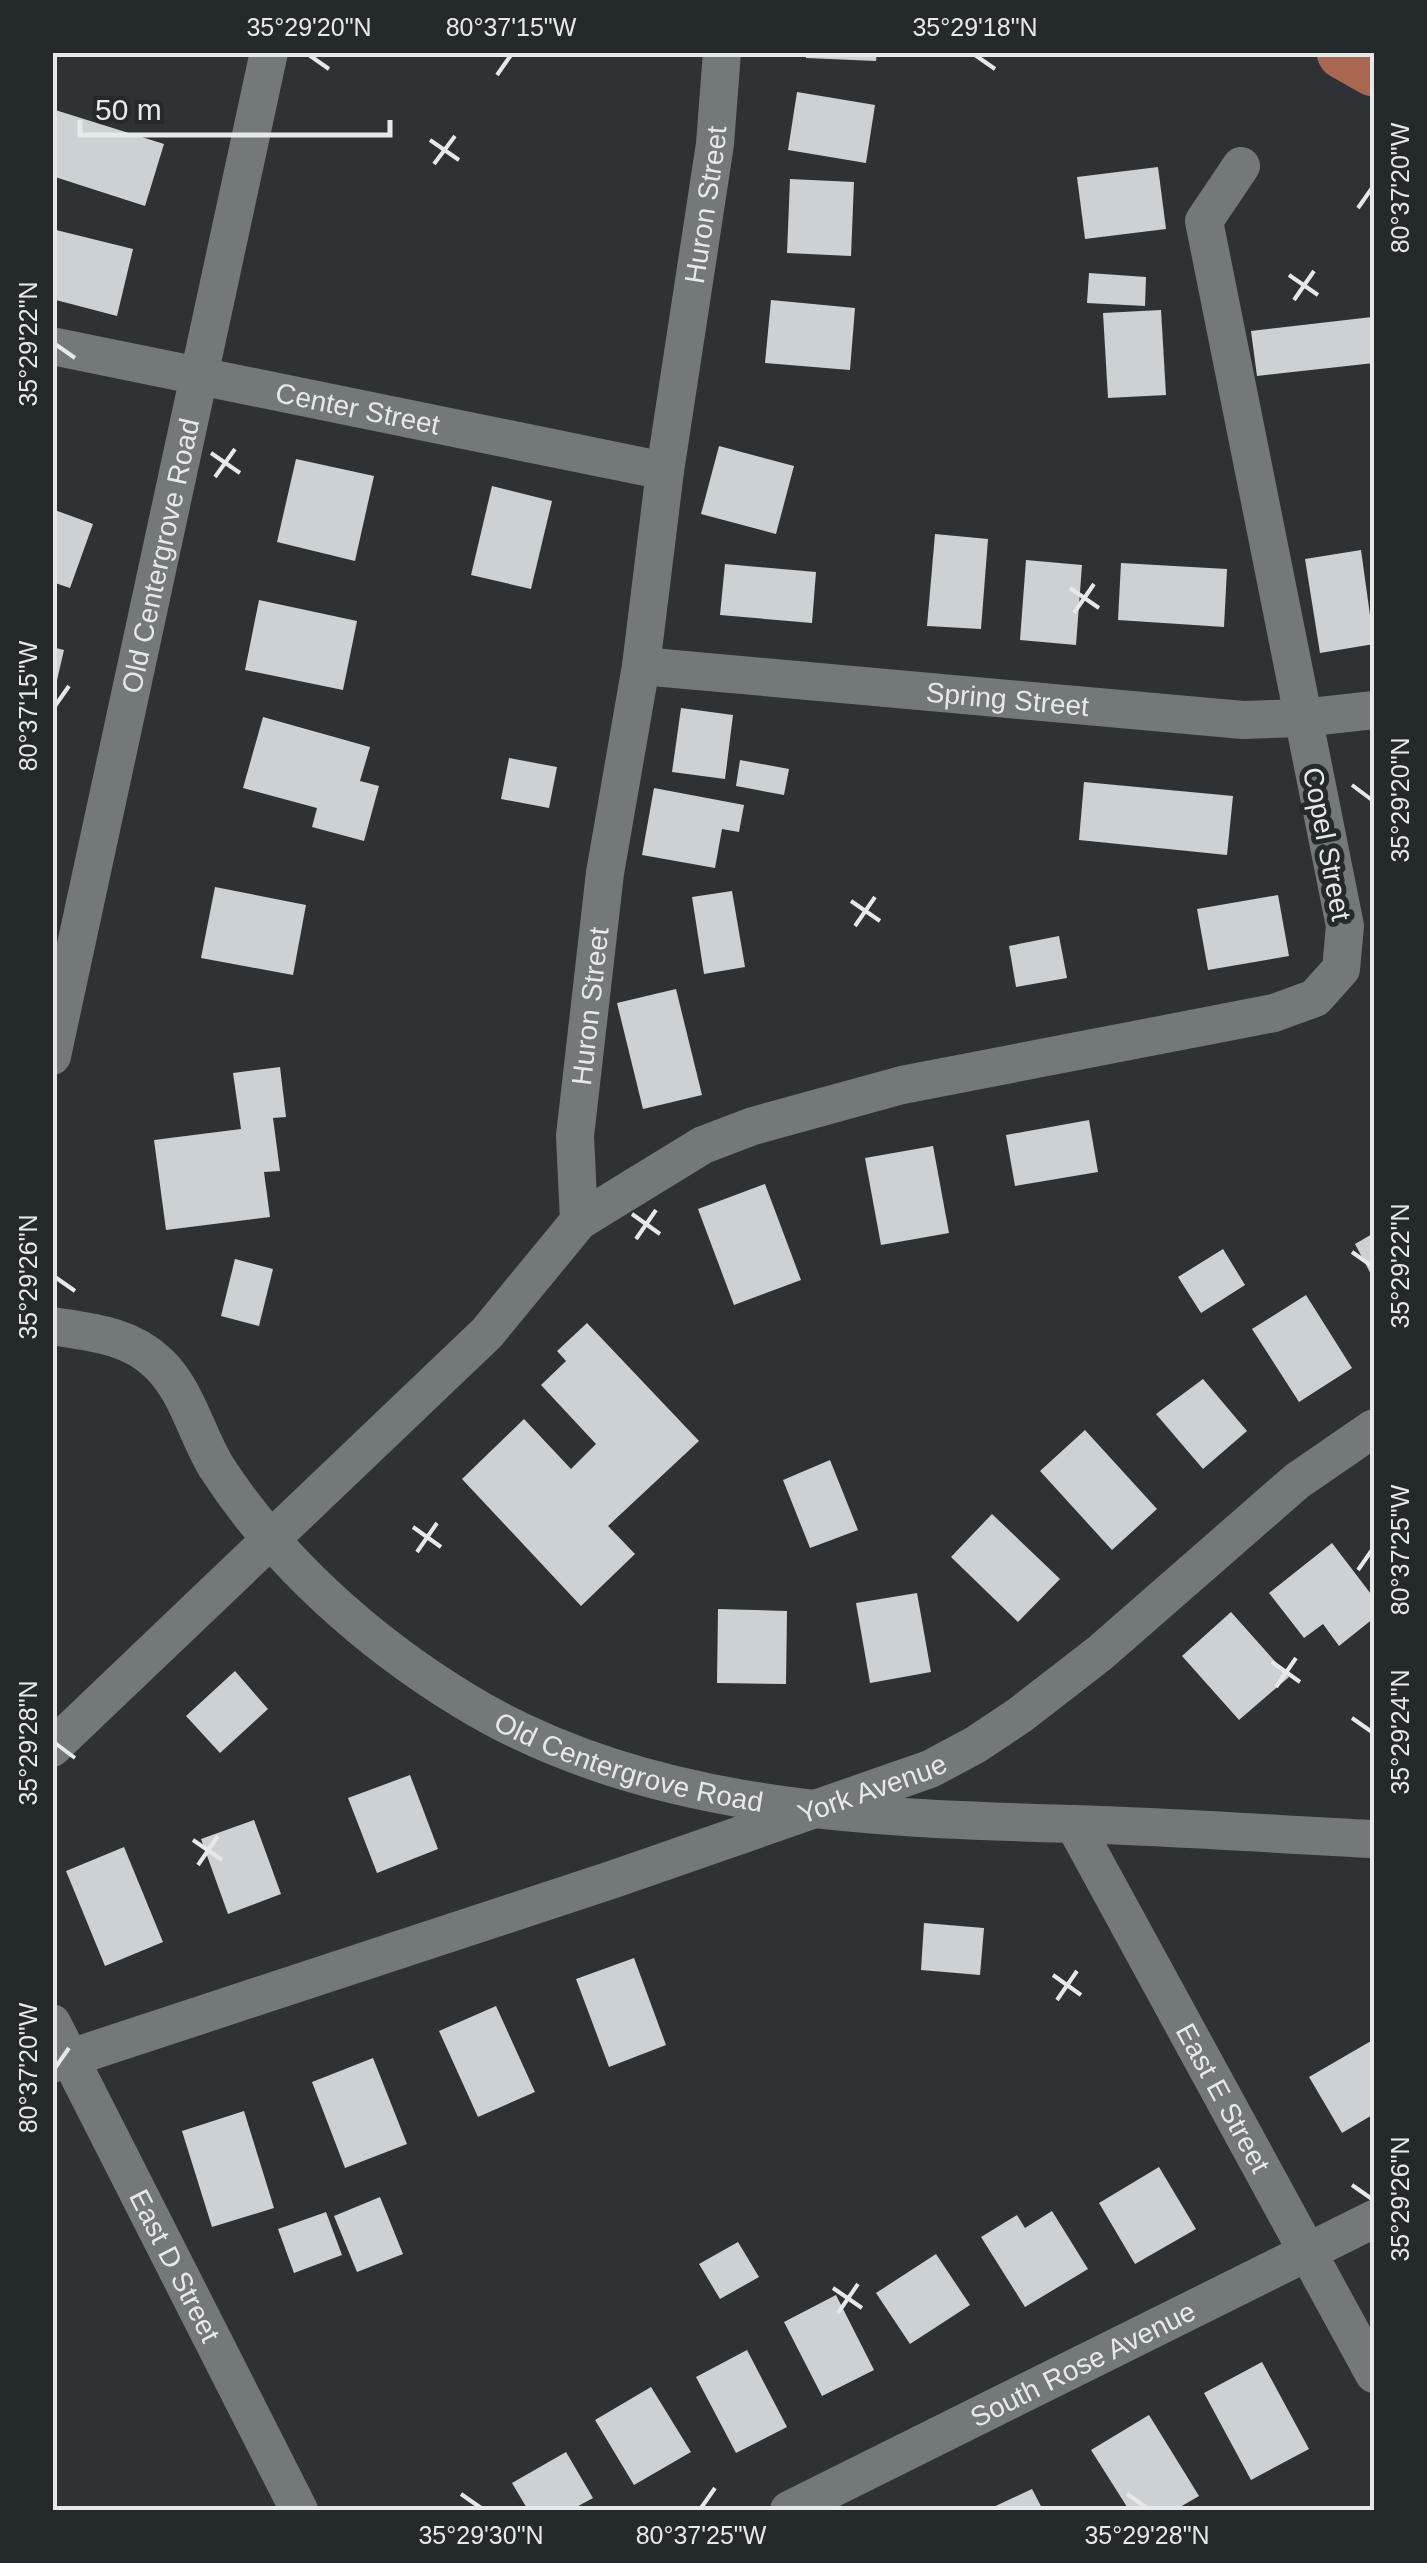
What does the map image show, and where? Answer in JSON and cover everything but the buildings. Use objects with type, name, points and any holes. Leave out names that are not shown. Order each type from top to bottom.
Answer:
[{"type":"main road","points":[[1344,52],[1374,69]]},
{"type":"street","name":"Old Centergrove Road","points":[[52,1056],[269,52]]},
{"type":"street","name":"Huron Street","points":[[578,1220],[575,1136],[605,873],[640,666],[714,144],[722,52]]},
{"type":"street","name":"Copel Street","points":[[578,1220],[704,1145],[754,1126],[902,1084],[1274,1013],[1314,998],[1341,969],[1346,926],[1204,221],[1241,166]]},
{"type":"street","name":"Center Street","points":[[52,346],[665,471]]},
{"type":"street","name":"Spring Street","points":[[640,666],[1243,720],[1374,710]]},
{"type":"street","points":[[52,1748],[486,1333],[578,1220]]},
{"type":"street","name":"Old Centergrove Road","points":[[52,1326],[119,1339],[158,1363],[182,1398],[216,1467],[272,1539],[323,1593],[462,1700],[519,1731],[581,1757],[644,1777],[810,1811],[1374,1839]]},
{"type":"street","name":"York Avenue","points":[[61,2060],[614,1880],[930,1768],[975,1745],[1100,1653],[1297,1481],[1374,1428]]},
{"type":"street","name":"East E Street","points":[[1074,1824],[1374,2374]]},
{"type":"street","name":"East D Street","points":[[52,2023],[61,2060],[299,2510]]},
{"type":"street","name":"South Rose Avenue","points":[[789,2510],[1374,2219]]}]
